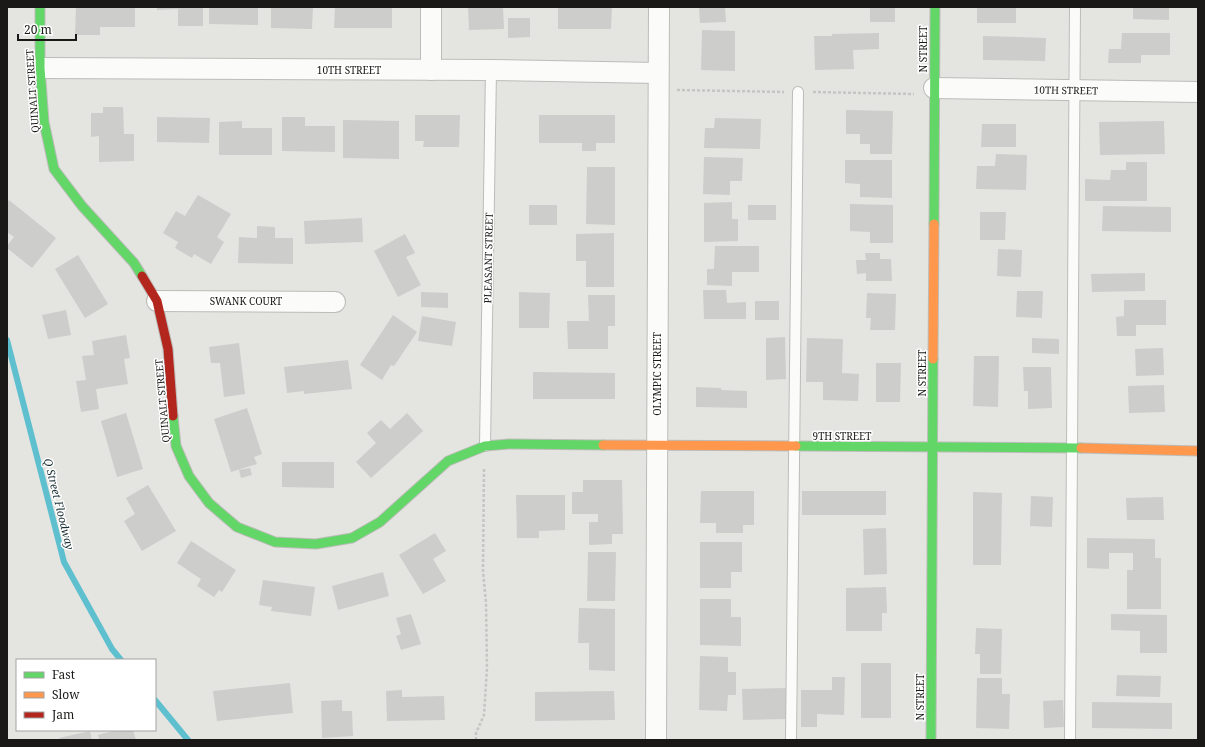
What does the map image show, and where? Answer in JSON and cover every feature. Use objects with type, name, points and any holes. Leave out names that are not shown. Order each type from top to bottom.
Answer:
[{"type":"street","name":"QUINALT STREET","points":[[40,7],[40,68],[44,122],[54,169],[82,206],[134,263],[157,301],[168,350],[176,446],[189,476],[208,503],[237,527],[275,542],[316,544],[352,538],[380,522],[448,461],[485,446]]},
{"type":"street","points":[[431,7],[431,70]]},
{"type":"street","name":"OLYMPIC STREET","points":[[656,740],[659,7]]},
{"type":"street","name":"N STREET","points":[[931,740],[935,7]]},
{"type":"street","name":"10TH STREET","points":[[40,68],[491,70],[658,73]]},
{"type":"street","name":"10TH STREET","points":[[934,88],[1198,92]]},
{"type":"street","name":"SWANK COURT","points":[[157,301],[335,302]]},
{"type":"street","name":"9TH STREET","points":[[485,446],[509,444],[657,445],[1072,448],[1198,451]]},
{"type":"lane","points":[[1070,740],[1075,7]]},
{"type":"lane","name":"PLEASANT STREET","points":[[485,446],[491,70]]},
{"type":"lane","points":[[792,740],[798,92]]},
{"type":"path","points":[[476,740],[476,733],[484,715],[486,668],[486,603],[483,571],[485,446]]},
{"type":"building","points":[[76,7],[135,7],[135,27],[100,27],[100,35],[75,35]]},
{"type":"building","points":[[157,7],[203,7],[203,26],[178,26],[178,9],[157,10]]},
{"type":"building","points":[[209,7],[258,7],[258,25],[209,24]]},
{"type":"building","points":[[271,7],[313,7],[312,29],[271,28]]},
{"type":"building","points":[[335,7],[392,7],[392,28],[334,28]]},
{"type":"building","points":[[468,7],[503,7],[504,29],[469,30]]},
{"type":"building","points":[[558,7],[612,7],[611,29],[558,29]]},
{"type":"building","points":[[699,7],[725,7],[726,22],[700,23]]},
{"type":"building","points":[[870,7],[895,7],[895,22],[870,22]]},
{"type":"building","points":[[977,7],[1016,7],[1016,23],[977,23]]},
{"type":"building","points":[[1133,7],[1169,7],[1169,20],[1133,19]]},
{"type":"building","points":[[508,18],[530,18],[530,37],[508,38]]},
{"type":"building","points":[[702,30],[735,31],[735,71],[701,70]]},
{"type":"building","points":[[879,33],[879,49],[853,50],[854,69],[815,70],[814,36]]},
{"type":"building","points":[[1122,33],[1170,33],[1170,55],[1141,55],[1141,63],[1108,63],[1109,49],[1121,49]]},
{"type":"building","points":[[983,36],[1046,38],[1045,61],[983,60]]},
{"type":"building","points":[[103,107],[123,107],[124,134],[134,134],[134,161],[99,162],[99,136],[91,137],[91,113],[103,113]]},
{"type":"building","points":[[846,110],[893,111],[892,154],[870,154],[870,144],[860,144],[860,134],[846,134]]},
{"type":"building","points":[[415,115],[460,115],[459,147],[423,147],[424,141],[415,141]]},
{"type":"building","points":[[539,115],[615,115],[615,143],[596,143],[596,151],[582,151],[582,143],[539,143]]},
{"type":"building","points":[[157,117],[210,118],[209,143],[157,142]]},
{"type":"building","points":[[282,117],[305,117],[305,126],[335,126],[335,152],[282,151]]},
{"type":"building","points":[[715,118],[761,119],[760,149],[704,148],[705,128],[714,128]]},
{"type":"building","points":[[343,120],[399,121],[399,159],[343,158]]},
{"type":"building","points":[[242,121],[242,128],[272,128],[272,155],[219,155],[219,122]]},
{"type":"building","points":[[1164,121],[1165,154],[1100,155],[1099,122]]},
{"type":"building","points":[[982,124],[1016,124],[1016,147],[981,147]]},
{"type":"building","points":[[996,154],[1027,155],[1026,190],[976,189],[977,166],[995,166]]},
{"type":"building","points":[[704,157],[743,158],[742,181],[730,181],[730,195],[703,194]]},
{"type":"building","points":[[845,160],[892,160],[892,198],[860,197],[860,184],[845,183]]},
{"type":"building","points":[[1126,162],[1147,162],[1147,201],[1085,201],[1085,179],[1110,180],[1111,170],[1126,170]]},
{"type":"building","points":[[587,167],[615,167],[615,225],[586,224]]},
{"type":"building","points":[[198,195],[231,214],[217,237],[224,242],[211,264],[194,254],[192,258],[175,248],[178,242],[163,233],[176,211],[185,216]]},
{"type":"building","points":[[9,200],[56,238],[32,268],[7,248],[14,237],[7,232],[7,203]]},
{"type":"building","points":[[732,202],[732,219],[738,219],[738,241],[704,242],[704,203]]},
{"type":"building","points":[[850,204],[893,205],[893,243],[870,243],[870,232],[850,231]]},
{"type":"building","points":[[529,205],[557,205],[557,225],[529,225]]},
{"type":"building","points":[[748,205],[776,205],[776,220],[748,220]]},
{"type":"building","points":[[1103,206],[1171,207],[1171,232],[1102,231]]},
{"type":"building","points":[[980,212],[1006,212],[1005,240],[980,240]]},
{"type":"building","points":[[362,218],[363,242],[305,244],[304,221]]},
{"type":"building","points":[[257,226],[275,227],[275,238],[293,238],[293,264],[238,263],[239,237],[257,238]]},
{"type":"building","points":[[614,233],[614,287],[586,287],[586,261],[576,261],[576,234]]},
{"type":"building","points":[[405,234],[415,253],[406,257],[421,285],[398,297],[374,251]]},
{"type":"building","points":[[715,246],[759,246],[759,272],[732,272],[732,286],[707,285],[707,269],[714,269]]},
{"type":"building","points":[[998,249],[1022,250],[1021,277],[997,276]]},
{"type":"building","points":[[865,253],[880,253],[880,259],[891,259],[892,281],[866,281],[866,273],[857,274],[856,260],[866,260]]},
{"type":"building","points":[[78,255],[108,304],[85,318],[55,269]]},
{"type":"building","points":[[1145,273],[1145,291],[1092,292],[1091,274]]},
{"type":"building","points":[[703,290],[726,290],[727,303],[746,302],[746,319],[704,319]]},
{"type":"building","points":[[1017,291],[1043,291],[1042,318],[1016,317]]},
{"type":"building","points":[[421,292],[448,293],[448,308],[421,307]]},
{"type":"building","points":[[519,292],[550,293],[549,328],[519,328]]},
{"type":"building","points":[[867,293],[896,294],[895,330],[870,330],[871,318],[866,318]]},
{"type":"building","points":[[588,295],[615,295],[615,326],[608,326],[608,349],[568,349],[567,321],[589,321]]},
{"type":"building","points":[[1124,300],[1166,300],[1166,325],[1136,325],[1136,336],[1117,336],[1116,317],[1124,316]]},
{"type":"building","points":[[755,301],[779,301],[779,320],[755,320]]},
{"type":"building","points":[[66,310],[71,335],[48,339],[42,315]]},
{"type":"building","points":[[393,315],[417,332],[394,366],[391,365],[382,380],[360,365]]},
{"type":"building","points":[[422,316],[456,322],[452,346],[418,341]]},
{"type":"building","points":[[126,335],[130,358],[124,359],[128,384],[96,389],[99,409],[81,412],[76,381],[86,380],[82,356],[94,355],[92,341]]},
{"type":"building","points":[[785,337],[786,379],[766,380],[766,338]]},
{"type":"building","points":[[807,338],[843,339],[842,373],[859,374],[858,401],[823,400],[823,382],[806,382]]},
{"type":"building","points":[[1032,338],[1059,339],[1059,354],[1032,353]]},
{"type":"building","points":[[239,343],[245,394],[224,397],[220,363],[211,363],[209,347]]},
{"type":"building","points":[[1163,348],[1164,375],[1136,376],[1135,349]]},
{"type":"building","points":[[974,356],[999,356],[998,407],[973,406]]},
{"type":"building","points":[[348,360],[352,389],[304,394],[304,391],[287,393],[284,367]]},
{"type":"building","points":[[876,363],[901,363],[900,402],[876,402]]},
{"type":"building","points":[[1023,367],[1051,367],[1052,408],[1028,409],[1028,391],[1024,391]]},
{"type":"building","points":[[533,372],[615,373],[615,399],[533,399]]},
{"type":"building","points":[[1164,385],[1165,412],[1129,413],[1128,386]]},
{"type":"building","points":[[696,387],[747,391],[747,408],[696,407]]},
{"type":"building","points":[[247,408],[262,454],[254,457],[257,464],[231,472],[214,419]]},
{"type":"building","points":[[126,413],[143,469],[117,477],[101,421]]},
{"type":"building","points":[[407,413],[423,431],[371,478],[356,462],[376,443],[367,433],[381,420],[390,429]]},
{"type":"building","points":[[282,462],[334,462],[334,488],[282,487]]},
{"type":"building","points":[[250,468],[252,475],[241,478],[239,470]]},
{"type":"building","points":[[583,480],[622,480],[623,534],[612,534],[612,544],[589,545],[589,522],[598,522],[598,514],[572,514],[572,492],[583,492]]},
{"type":"building","points":[[148,485],[176,531],[142,551],[124,521],[135,514],[126,498]]},
{"type":"building","points":[[701,491],[754,491],[754,525],[743,525],[743,533],[716,533],[716,523],[700,523]]},
{"type":"building","points":[[802,491],[886,491],[886,515],[802,515]]},
{"type":"building","points":[[973,492],[1002,493],[1001,565],[973,565]]},
{"type":"building","points":[[516,495],[565,495],[565,530],[539,531],[539,538],[517,538]]},
{"type":"building","points":[[1031,496],[1053,497],[1052,527],[1030,526]]},
{"type":"building","points":[[1163,497],[1164,520],[1127,520],[1126,498]]},
{"type":"building","points":[[886,528],[887,574],[864,575],[863,529]]},
{"type":"building","points":[[435,533],[446,551],[433,559],[446,581],[423,594],[399,555]]},
{"type":"building","points":[[1087,538],[1155,539],[1155,558],[1161,558],[1161,609],[1127,609],[1127,570],[1133,570],[1133,553],[1109,553],[1109,569],[1087,568]]},
{"type":"building","points":[[191,541],[236,570],[222,592],[219,590],[214,597],[197,586],[201,579],[177,563]]},
{"type":"building","points":[[700,542],[742,542],[742,572],[731,572],[731,588],[700,588]]},
{"type":"building","points":[[588,552],[616,552],[615,601],[587,601]]},
{"type":"building","points":[[383,572],[389,596],[338,610],[332,586]]},
{"type":"building","points":[[263,580],[315,587],[311,616],[271,611],[272,607],[259,605]]},
{"type":"building","points":[[886,587],[887,613],[882,613],[882,631],[846,631],[846,588]]},
{"type":"building","points":[[700,599],[731,599],[731,617],[741,617],[741,646],[700,645]]},
{"type":"building","points":[[579,608],[615,609],[615,671],[589,670],[589,643],[578,643]]},
{"type":"building","points":[[411,614],[421,644],[401,650],[396,636],[401,634],[396,618]]},
{"type":"building","points":[[1111,614],[1167,615],[1167,653],[1140,653],[1140,631],[1111,630]]},
{"type":"building","points":[[976,628],[1002,629],[1001,674],[980,674],[980,654],[975,654]]},
{"type":"building","points":[[700,656],[728,657],[728,672],[736,672],[736,695],[728,695],[727,711],[699,710]]},
{"type":"building","points":[[861,663],[891,663],[891,718],[861,718]]},
{"type":"building","points":[[1117,675],[1161,676],[1160,697],[1116,696]]},
{"type":"building","points":[[832,677],[845,677],[844,715],[817,714],[817,727],[801,727],[801,690],[832,690]]},
{"type":"building","points":[[977,678],[1002,678],[1002,694],[1010,694],[1009,729],[976,728]]},
{"type":"building","points":[[290,683],[293,713],[217,721],[213,691]]},
{"type":"building","points":[[786,688],[786,719],[743,720],[742,689]]},
{"type":"building","points":[[402,690],[402,697],[444,696],[445,720],[387,721],[386,691]]},
{"type":"building","points":[[614,691],[615,720],[535,721],[535,692]]},
{"type":"building","points":[[342,700],[342,711],[352,711],[353,736],[322,738],[321,701]]},
{"type":"building","points":[[1063,700],[1064,727],[1044,728],[1043,701]]},
{"type":"building","points":[[1092,702],[1172,703],[1172,729],[1092,728]]},
{"type":"building","points":[[90,731],[92,740],[60,740],[59,738]]},
{"type":"building","points":[[113,731],[133,731],[136,740],[99,740],[98,735]]},
{"type":"waterway","name":"Q Street Floodway","points":[[7,340],[64,562],[112,649],[120,659]]},
{"type":"waterway","name":"Q Street Floodway","points":[[156,701],[188,740]]},
{"type":"traffic: fast","points":[[40,7],[40,68],[44,122],[54,169],[82,206],[134,263],[142,276]]},
{"type":"traffic: fast","points":[[934,224],[935,7]]},
{"type":"traffic: fast","points":[[931,740],[933,359]]},
{"type":"traffic: fast","points":[[173,416],[176,446],[189,476],[209,503],[237,527],[275,542],[316,544],[352,538],[380,522],[448,461],[485,446],[509,444],[603,445]]},
{"type":"traffic: fast","points":[[796,446],[1081,448]]},
{"type":"traffic: slow","points":[[933,359],[934,224]]},
{"type":"traffic: slow","points":[[603,445],[796,446]]},
{"type":"traffic: slow","points":[[1081,448],[1198,451]]},
{"type":"traffic: jam","points":[[142,276],[157,301],[168,349],[173,416]]}]
